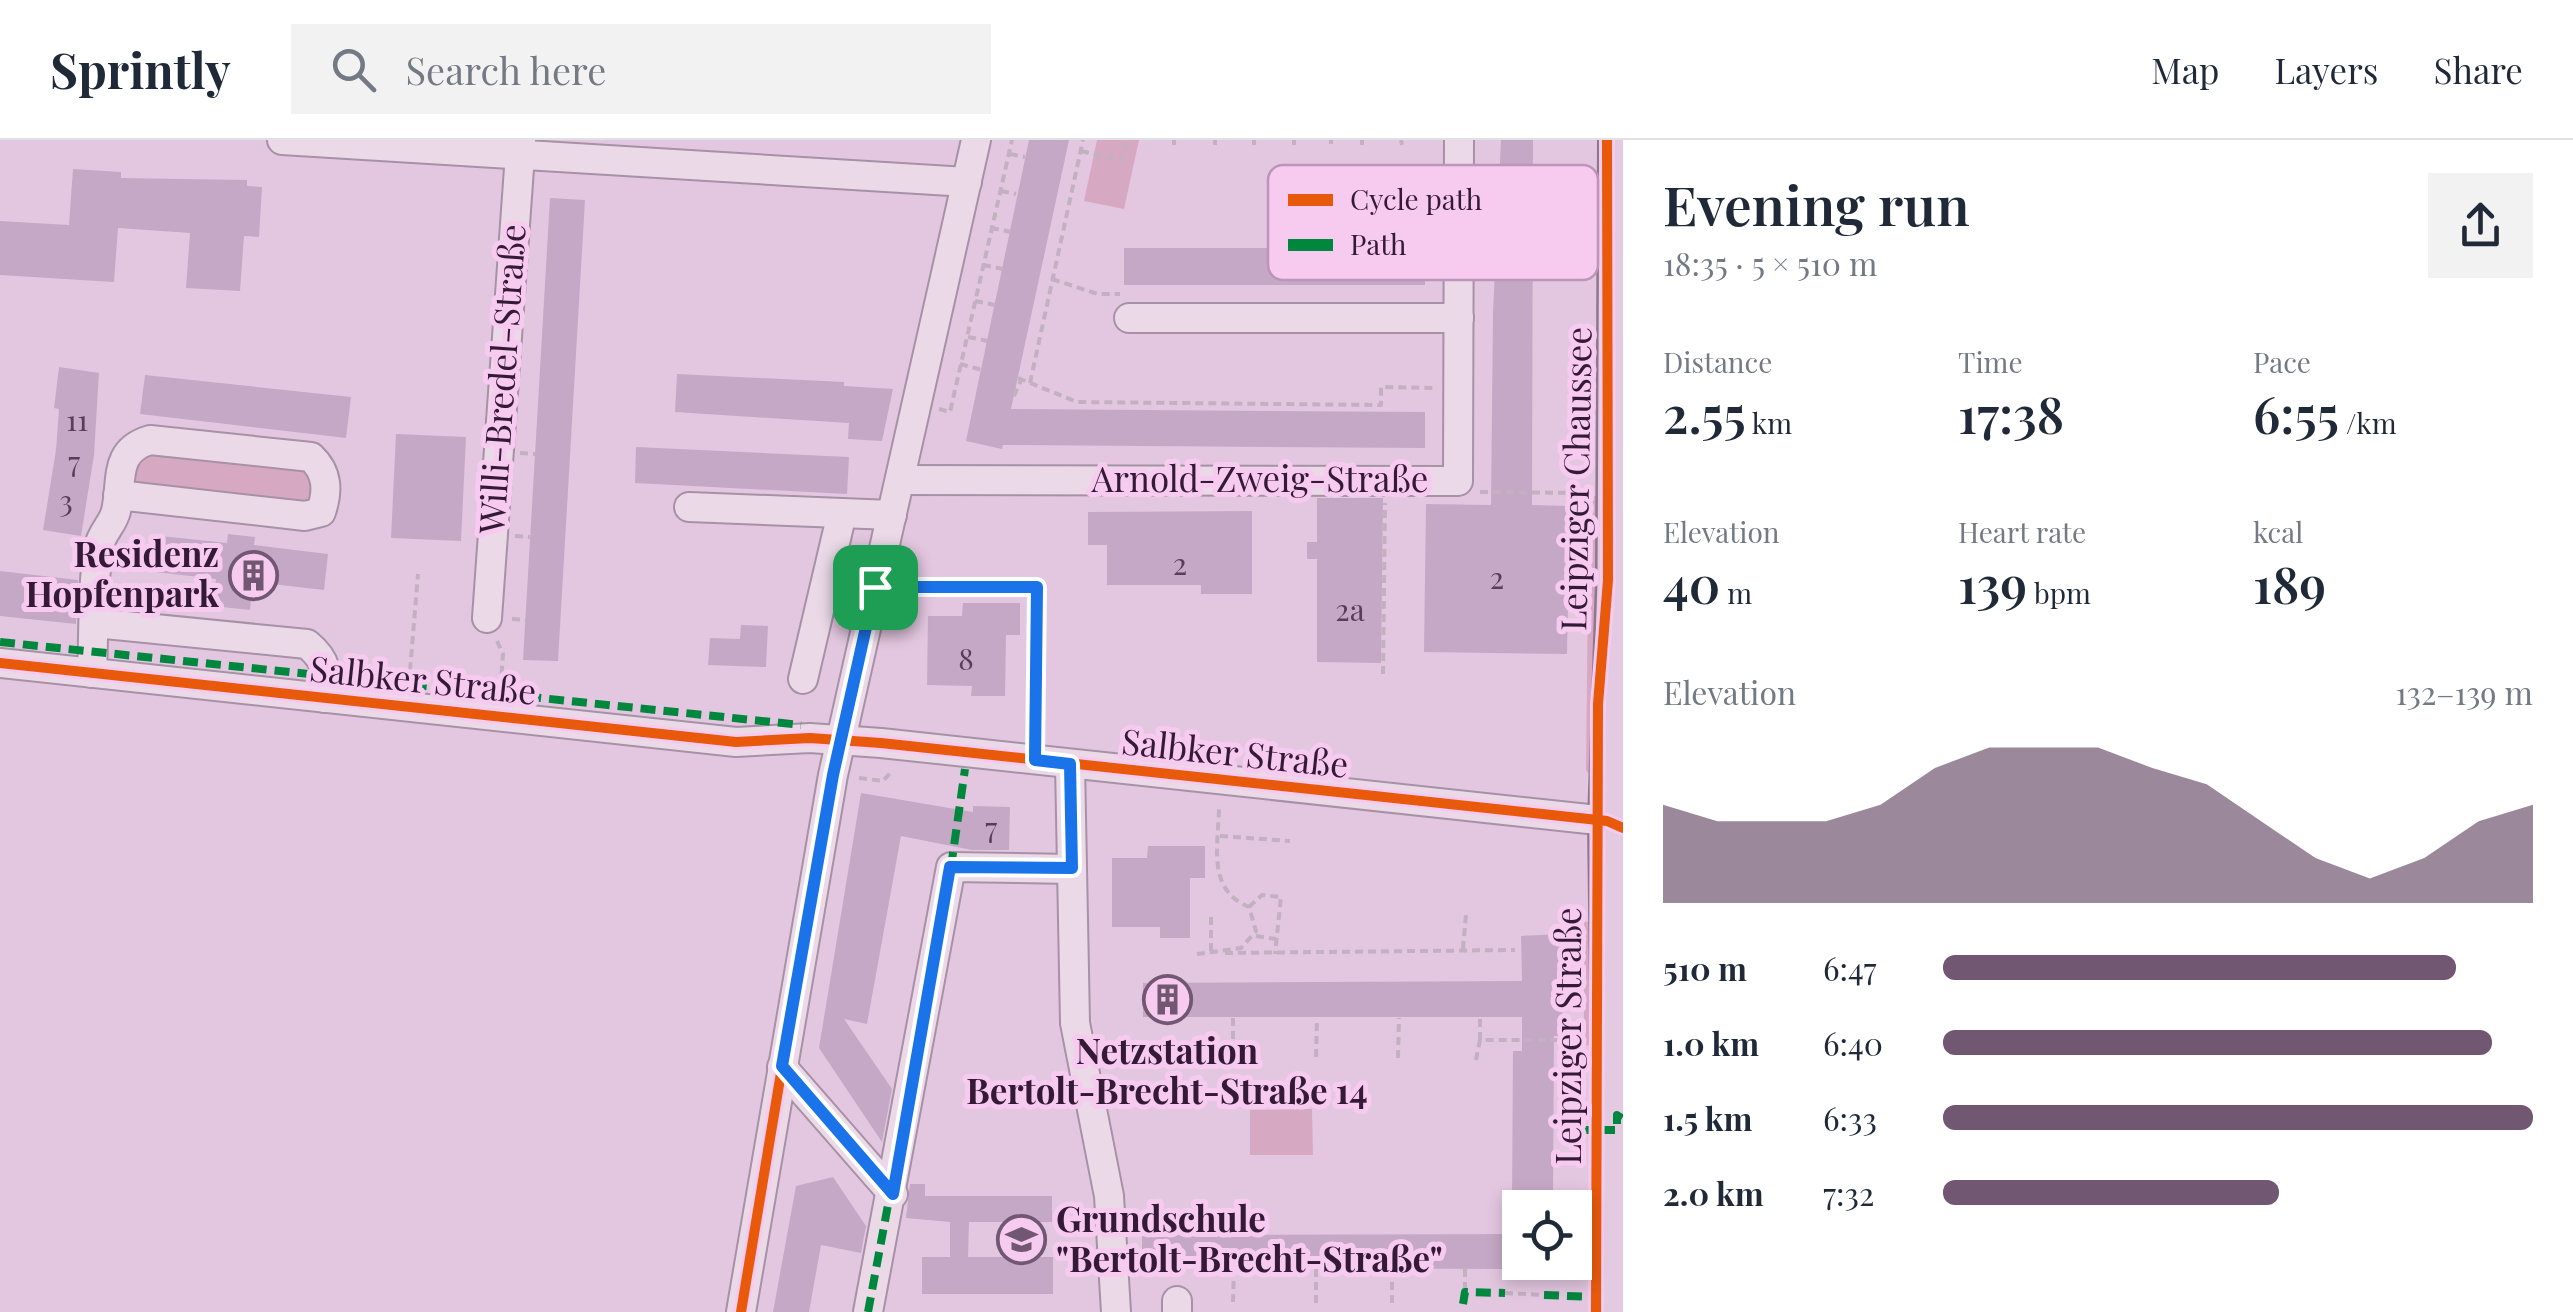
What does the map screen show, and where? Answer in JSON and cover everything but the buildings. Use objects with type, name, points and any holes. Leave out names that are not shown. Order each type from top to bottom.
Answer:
[{"type":"main road","name":"Leipziger Chaussee","points":[[1615,824],[1617,140]]},
{"type":"main road","name":"Leipziger Straße","points":[[1613,1312],[1615,824]]},
{"type":"street","points":[[282,140],[519,146],[967,182]]},
{"type":"street","points":[[741,1312],[840,739],[976,140]]},
{"type":"street","name":"Willi-Bredel-Straße","points":[[487,618],[519,146]]},
{"type":"street","name":"Arnold-Zweig-Straße","points":[[900,480],[1458,480],[1459,280]]},
{"type":"street","points":[[1126,306],[1459,318]]},
{"type":"street","points":[[92,672],[99,546],[116,512],[118,495],[125,454],[134,445],[150,440],[311,458],[322,468],[327,495],[322,512],[305,516],[118,495]]},
{"type":"street","points":[[689,506],[892,516]]},
{"type":"street","points":[[804,679],[842,513]]},
{"type":"street","points":[[95,623],[307,644],[322,656],[327,670],[325,698]]},
{"type":"street","name":"Salbker Straße","points":[[0,663],[736,742],[840,739],[1615,824]]},
{"type":"street","points":[[1070,764],[1076,1022],[1109,1196],[1116,1312]]},
{"type":"street","points":[[868,1312],[893,1194],[950,867],[1072,868]]},
{"type":"street","points":[[782,1066],[893,1194]]},
{"type":"path","points":[[917,404],[950,412],[1012,140]]},
{"type":"path","points":[[1030,383],[1083,140]]},
{"type":"path","points":[[1080,151],[1122,160],[1126,140]]},
{"type":"path","points":[[1008,154],[1025,157]]},
{"type":"path","points":[[1000,190],[1016,194]]},
{"type":"path","points":[[991,228],[1011,232]]},
{"type":"path","points":[[983,264],[1003,269]]},
{"type":"path","points":[[1052,278],[1126,306]]},
{"type":"path","points":[[975,301],[995,305]]},
{"type":"path","points":[[967,337],[988,341]]},
{"type":"path","points":[[960,364],[982,370]]},
{"type":"path","points":[[1014,396],[1020,379],[1077,402],[1381,404],[1381,387],[1458,388]]},
{"type":"path","points":[[1458,480],[1458,492],[1616,495]]},
{"type":"path","points":[[1383,674],[1385,504]]},
{"type":"path","points":[[409,685],[418,574]]},
{"type":"path","points":[[875,587],[1037,587],[1035,760]]},
{"type":"path","points":[[500,694],[503,654]]},
{"type":"path","points":[[859,778],[883,781],[893,772],[894,760]]},
{"type":"path","points":[[1219,809],[1218,879],[1237,903],[1249,907],[1256,919],[1254,936],[1242,948],[1226,954]]},
{"type":"path","points":[[1218,836],[1290,841]]},
{"type":"path","points":[[1249,907],[1262,895],[1281,896],[1275,954]]},
{"type":"path","points":[[1463,950],[1466,914]]},
{"type":"path","points":[[1211,953],[1212,916]]},
{"type":"path","points":[[1254,936],[1276,939]]},
{"type":"path","points":[[1197,954],[1516,950]]},
{"type":"path","points":[[1233,1018],[1233,1056]]},
{"type":"path","points":[[1316,1057],[1317,1018]]},
{"type":"path","points":[[1398,1018],[1398,1058]]},
{"type":"path","points":[[1476,1060],[1480,1018]]},
{"type":"path","points":[[1480,1040],[1576,1040]]},
{"type":"path","points":[[1316,1269],[1316,1303]]},
{"type":"path","points":[[1392,1269],[1392,1304]]},
{"type":"path","points":[[1465,1269],[1465,1292]]},
{"type":"path","points":[[1233,1302],[1234,1270]]},
{"type":"path","points":[[1504,1294],[1544,1295]]},
{"type":"shaded area","points":[[1097,140],[1139,140],[1124,209],[1084,201]]},
{"type":"shaded area","points":[[149,451],[306,468],[319,475],[314,505],[136,486],[133,462]]},
{"type":"shaded area","points":[[1589,496],[1602,496],[1594,781],[1586,770]]},
{"type":"shaded area","points":[[1594,921],[1594,1046],[1584,1045],[1584,922]]},
{"type":"shaded area","points":[[1312,1109],[1313,1155],[1250,1155],[1250,1110]]},
{"type":"marked path","points":[[0,642],[801,725]]},
{"type":"marked path","points":[[951,867],[965,769]]},
{"type":"marked path","points":[[868,1312],[951,867],[1072,869]]},
{"type":"marked path","points":[[1577,1130],[1617,1130],[1617,1115],[1623,1119]]},
{"type":"marked path","points":[[1463,1304],[1465,1292],[1505,1293]]},
{"type":"marked path","points":[[1544,1295],[1596,1297]]},
{"type":"cycle path","points":[[1596,1312],[1598,704],[1608,580],[1607,140]]},
{"type":"cycle path","points":[[0,663],[736,742],[810,738],[881,743],[1607,821],[1623,828]]},
{"type":"cycle path","points":[[741,1312],[791,1013]]},
{"type":"place","name":"Residenz Hopfenpark","points":[[254,575]]},
{"type":"place","name":"Netzstation Bertolt-Brecht-Straße 14","points":[[1167,1000]]},
{"type":"place","name":"Grundschule \"Bertolt-Brecht-Straße\"","points":[[1021,1240]]},
{"type":"route","points":[[875,587],[1037,587],[1035,760],[1070,764],[1072,868],[950,867],[893,1194],[782,1066],[833,775],[875,587]]}]
